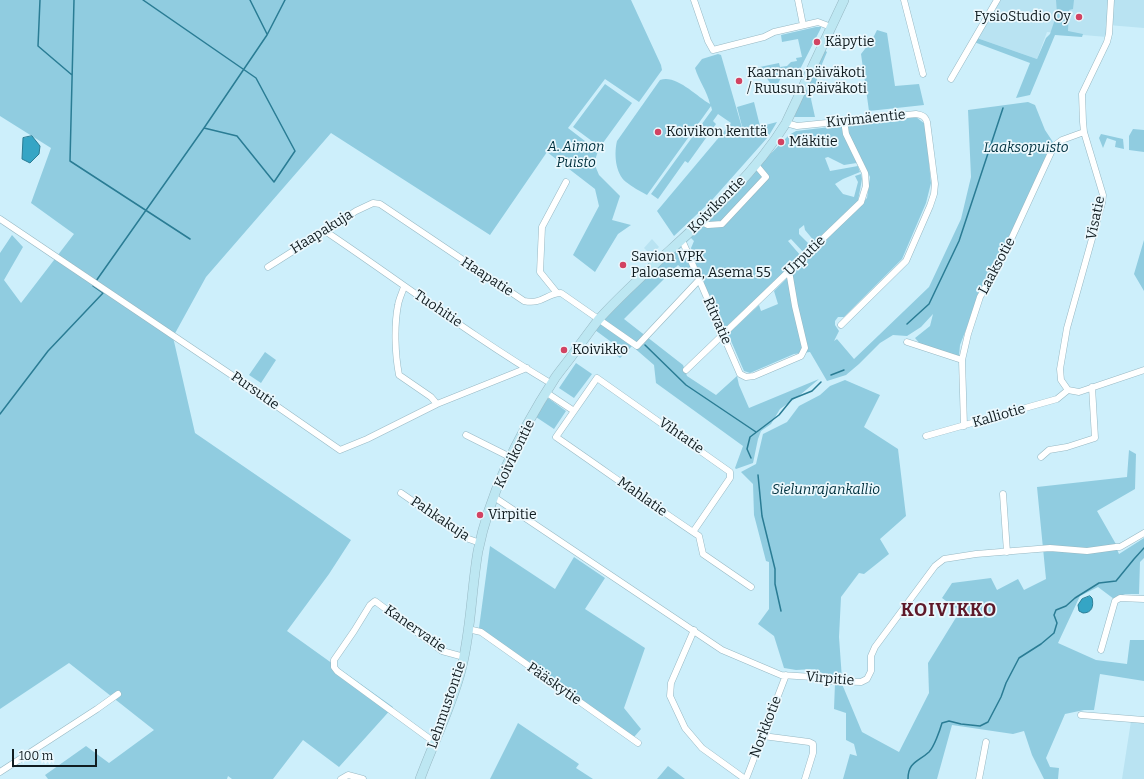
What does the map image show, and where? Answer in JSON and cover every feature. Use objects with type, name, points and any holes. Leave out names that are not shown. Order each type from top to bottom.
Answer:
[{"type":"main road","name":"Koivikontie","points":[[468,630],[480,543],[494,497],[510,457],[530,420],[552,384],[599,320],[702,222],[756,165],[786,123],[844,0]]},
{"type":"main road","name":"Lehmustontie","points":[[420,779],[450,704],[460,674],[468,630]]},
{"type":"street","points":[[694,0],[708,42],[713,50],[764,37],[774,32],[818,22],[831,27]]},
{"type":"street","points":[[798,0],[803,25]]},
{"type":"street","points":[[904,0],[923,74]]},
{"type":"street","points":[[951,79],[997,0]]},
{"type":"street","name":"Visatie","points":[[1068,390],[1061,380],[1060,369],[1067,328],[1103,195],[1084,132],[1082,94],[1107,42],[1109,34],[1111,0]]},
{"type":"street","name":"Kivimäentie","points":[[786,123],[797,126],[916,114],[923,115],[927,122],[935,184],[934,194],[930,206],[906,261],[840,325]]},
{"type":"street","name":"Urputie","points":[[686,370],[861,202],[866,186],[865,173],[846,134],[844,121]]},
{"type":"street","name":"Laaksotie","points":[[964,426],[962,360],[968,334],[980,297],[1012,238],[1054,146],[1062,140],[1084,132]]},
{"type":"street","points":[[702,222],[708,225],[722,224],[766,177],[756,165]]},
{"type":"street","points":[[566,182],[542,227],[540,272],[557,293],[565,295],[637,346],[699,280]]},
{"type":"street","name":"Haapakuja","points":[[268,267],[356,211],[373,203],[380,204]]},
{"type":"street","name":"Haapatie","points":[[380,204],[524,301],[536,302],[557,293]]},
{"type":"street","name":"Pursutie","points":[[0,219],[340,450],[367,439],[437,404],[527,368]]},
{"type":"street","name":"Tuohitie","points":[[325,231],[404,287],[552,384]]},
{"type":"street","name":"Ritvatie","points":[[682,240],[740,374],[746,377],[754,376],[801,356],[805,348],[795,306],[789,271]]},
{"type":"street","points":[[404,287],[398,304],[396,320],[399,375],[426,393],[437,404]]},
{"type":"street","points":[[907,342],[962,360]]},
{"type":"street","points":[[1068,390],[1079,392],[1144,370]]},
{"type":"street","name":"Vihtatie","points":[[579,404],[597,378],[729,470],[731,474],[730,478],[693,532]]},
{"type":"street","points":[[1041,457],[1049,450],[1067,447],[1095,438],[1092,387]]},
{"type":"street","name":"Kalliotie","points":[[926,436],[1057,399],[1068,390]]},
{"type":"street","points":[[547,393],[574,411]]},
{"type":"street","name":"Mahlatie","points":[[579,404],[554,436],[699,536],[703,554],[751,587]]},
{"type":"street","points":[[466,435],[510,457]]},
{"type":"street","name":"Pahkakuja","points":[[401,493],[466,538],[480,543]]},
{"type":"street","points":[[1003,494],[1007,552]]},
{"type":"street","name":"Virpitie","points":[[494,497],[722,650],[781,675],[813,677],[831,681],[849,682],[861,682],[867,679],[871,671],[871,656],[875,647],[935,566],[944,559],[976,554],[1050,548],[1087,551],[1120,547],[1144,533]]},
{"type":"street","points":[[1101,650],[1115,601],[1120,598],[1144,599]]},
{"type":"street","name":"Kanervatie","points":[[434,742],[337,672],[334,667],[334,660],[354,632],[370,605],[375,601],[442,651],[464,658]]},
{"type":"street","name":"Pääskytie","points":[[468,630],[484,634],[638,743]]},
{"type":"street","points":[[694,630],[671,683],[670,696],[685,728],[702,748],[745,779]]},
{"type":"street","name":"Norkkotie","points":[[745,779],[786,675]]},
{"type":"street","points":[[0,772],[118,694]]},
{"type":"street","points":[[1081,714],[1144,720]]},
{"type":"street","points":[[763,736],[809,742],[813,744],[813,753],[805,779]]},
{"type":"street","points":[[979,779],[986,742]]},
{"type":"street","points":[[341,779],[348,775],[363,779]]},
{"type":"shaded area","points":[[1000,0],[1144,0],[1144,28],[1108,25],[1107,37],[1047,32],[1037,59],[977,38]]},
{"type":"shaded area","points":[[32,136],[40,146],[39,154],[30,163],[22,159],[23,138]]},
{"type":"shaded area","points":[[652,239],[659,247],[651,255],[644,248]]},
{"type":"shaded area","points":[[1090,596],[1093,604],[1092,608],[1086,613],[1079,611],[1078,605],[1082,599]]},
{"type":"shaded area","points":[[1131,721],[1144,723],[1144,779],[1122,779]]},
{"type":"green space","name":"A. Aimon Puisto","points":[[0,0],[631,0],[661,65],[662,70],[639,102],[605,79],[568,128],[598,151],[594,163],[599,175],[620,196],[612,220],[631,225],[618,234],[595,272],[573,255],[599,206],[595,189],[547,152],[490,235],[331,133],[206,277],[173,337],[195,433],[351,540],[329,574],[287,631],[393,707],[339,767],[303,740],[273,779],[232,779],[228,776],[227,779],[48,779],[45,775],[86,746],[109,763],[154,730],[69,663],[0,709],[0,253],[12,235],[23,247],[4,280],[21,303],[74,234],[31,203],[51,148],[0,116]]},
{"type":"green space","points":[[1056,0],[1074,0],[1073,9],[1069,10],[1068,31],[1083,34],[1082,37],[1055,35],[1030,95],[1016,98],[1030,63],[974,42],[977,38],[1037,59],[1046,38],[1050,34],[1057,13]]},
{"type":"green space","points":[[816,27],[821,28],[796,77],[784,71],[775,90],[766,77],[758,77],[755,68],[779,63],[780,67],[787,66],[791,62],[797,61],[796,58],[802,57],[798,39],[782,42],[781,35]]},
{"type":"green space","points":[[877,30],[887,33],[895,86],[919,84],[924,105],[869,111],[861,54],[872,40]]},
{"type":"green space","points":[[824,50],[827,52],[817,76],[811,99],[815,117],[794,117]]},
{"type":"green space","points":[[718,54],[721,55],[743,131],[777,122],[768,137],[712,200],[674,236],[657,211],[731,123],[718,114],[713,121],[716,124],[688,163],[685,161],[658,199],[651,194],[712,110],[711,106],[647,195],[633,187],[622,178],[616,163],[617,141],[660,80],[673,80],[686,87],[710,104],[695,68],[702,59]]},
{"type":"green space","points":[[605,84],[632,103],[600,147],[573,127]]},
{"type":"green space","points":[[754,102],[760,126],[743,130],[737,107]]},
{"type":"green space","name":"Laaksopuisto","points":[[1028,102],[1035,105],[1045,130],[1053,142],[1005,246],[983,286],[960,345],[959,356],[921,345],[915,338],[930,326],[933,314],[921,327],[907,336],[893,335],[880,343],[846,375],[827,381],[810,352],[794,354],[750,373],[744,371],[728,334],[759,305],[761,311],[778,304],[774,291],[867,198],[870,177],[863,162],[844,165],[828,157],[825,158],[830,171],[858,166],[860,172],[835,184],[843,194],[854,197],[858,182],[855,176],[861,174],[862,179],[858,201],[815,242],[805,230],[804,225],[799,229],[799,234],[811,246],[804,253],[791,239],[788,241],[801,256],[726,327],[722,324],[697,268],[691,248],[694,241],[691,238],[676,252],[685,254],[693,274],[691,277],[678,265],[624,319],[683,365],[687,376],[716,395],[737,376],[739,385],[749,408],[819,379],[780,409],[771,424],[761,431],[753,463],[736,469],[735,468],[743,446],[656,383],[654,365],[632,346],[620,358],[610,350],[614,344],[595,330],[599,322],[689,237],[789,135],[796,131],[916,117],[925,124],[931,183],[926,203],[902,259],[844,317],[838,317],[835,321],[835,325],[839,331],[834,341],[837,339],[854,359],[929,287],[961,219],[971,177],[968,110]]},
{"type":"green space","points":[[1133,129],[1144,130],[1144,152],[1129,150],[1129,136]]},
{"type":"green space","points":[[1101,134],[1123,139],[1124,149],[1115,147],[1116,141],[1107,138],[1103,148],[1099,138]]},
{"type":"green space","points":[[1144,240],[1144,291],[1134,274]]},
{"type":"green space","points":[[265,352],[276,360],[261,383],[249,375]]},
{"type":"green space","points":[[576,363],[592,374],[574,398],[559,388]]},
{"type":"green space","name":"Sielunrajankallio","points":[[845,380],[880,395],[864,427],[898,449],[906,516],[880,539],[889,554],[864,574],[859,573],[841,597],[839,637],[842,679],[831,678],[815,669],[796,670],[784,668],[774,636],[758,624],[769,609],[769,562],[766,561],[754,515],[753,484],[741,472],[756,464],[763,434],[787,422],[799,406],[820,395],[830,386]]},
{"type":"green space","points":[[548,398],[566,411],[554,429],[536,417]]},
{"type":"green space","points":[[1129,450],[1136,454],[1135,489],[1097,511],[1117,546],[1116,547],[1119,554],[1144,538],[1144,558],[1140,562],[1139,594],[1125,594],[1114,599],[1098,587],[1080,596],[1058,643],[1096,660],[1127,664],[1130,640],[1144,640],[1144,681],[1100,674],[1094,710],[1084,710],[1065,714],[1046,758],[1050,767],[1059,768],[1058,779],[1044,779],[1032,755],[1024,731],[1013,734],[952,725],[937,779],[843,779],[850,754],[857,756],[854,744],[846,740],[846,713],[834,709],[835,683],[842,684],[862,732],[899,752],[929,693],[928,663],[960,611],[942,598],[952,583],[991,578],[997,590],[1018,579],[1024,590],[1046,579],[1037,487],[1127,477]]},
{"type":"green space","points":[[490,546],[555,589],[574,557],[605,578],[585,609],[645,648],[624,708],[641,729],[634,737],[479,628]]},
{"type":"green space","points":[[518,723],[579,764],[576,768],[593,779],[490,779]]},
{"type":"green space","points":[[668,766],[685,779],[657,779]]},
{"type":"waterway","points":[[40,0],[38,46],[72,75]]},
{"type":"waterway","points":[[74,0],[70,161],[190,239]]},
{"type":"waterway","points":[[96,281],[204,128],[237,136],[274,182],[295,151],[256,78],[143,0]]},
{"type":"waterway","points":[[250,0],[267,34]]},
{"type":"waterway","points":[[204,128],[267,35],[285,0]]},
{"type":"waterway","points":[[907,324],[929,304],[959,241],[1003,108]]},
{"type":"waterway","points":[[0,414],[48,351],[103,293],[93,286],[94,284]]},
{"type":"waterway","points":[[645,345],[686,385],[756,432]]},
{"type":"waterway","points":[[831,375],[844,370]]},
{"type":"waterway","points":[[751,458],[747,449],[750,437],[779,415],[792,399],[812,391],[821,382]]},
{"type":"waterway","points":[[758,475],[762,516],[775,569],[775,584],[781,611]]},
{"type":"waterway","points":[[908,779],[908,773],[914,763],[931,750],[942,723],[949,721],[980,726],[988,722],[1019,658],[1041,644],[1054,633],[1057,623],[1054,615],[1056,610],[1066,606],[1075,598],[1099,583],[1116,581],[1144,548]]},
{"type":"place","name":"FysioStudio Oy","points":[[1079,17]]},
{"type":"place","name":"Käpytie","points":[[817,42]]},
{"type":"place","name":"Kaarnan päiväkoti / Ruusun päiväkoti","points":[[739,81]]},
{"type":"place","name":"Koivikon kenttä","points":[[658,132]]},
{"type":"place","name":"Mäkitie","points":[[781,142]]},
{"type":"place","name":"Savion VPK Paloasema, Asema 55","points":[[623,265]]},
{"type":"place","name":"Koivikko","points":[[564,350]]},
{"type":"place","name":"Virpitie","points":[[480,515]]},
{"type":"district","name":"KOIVIKKO","points":[[949,611]]}]
